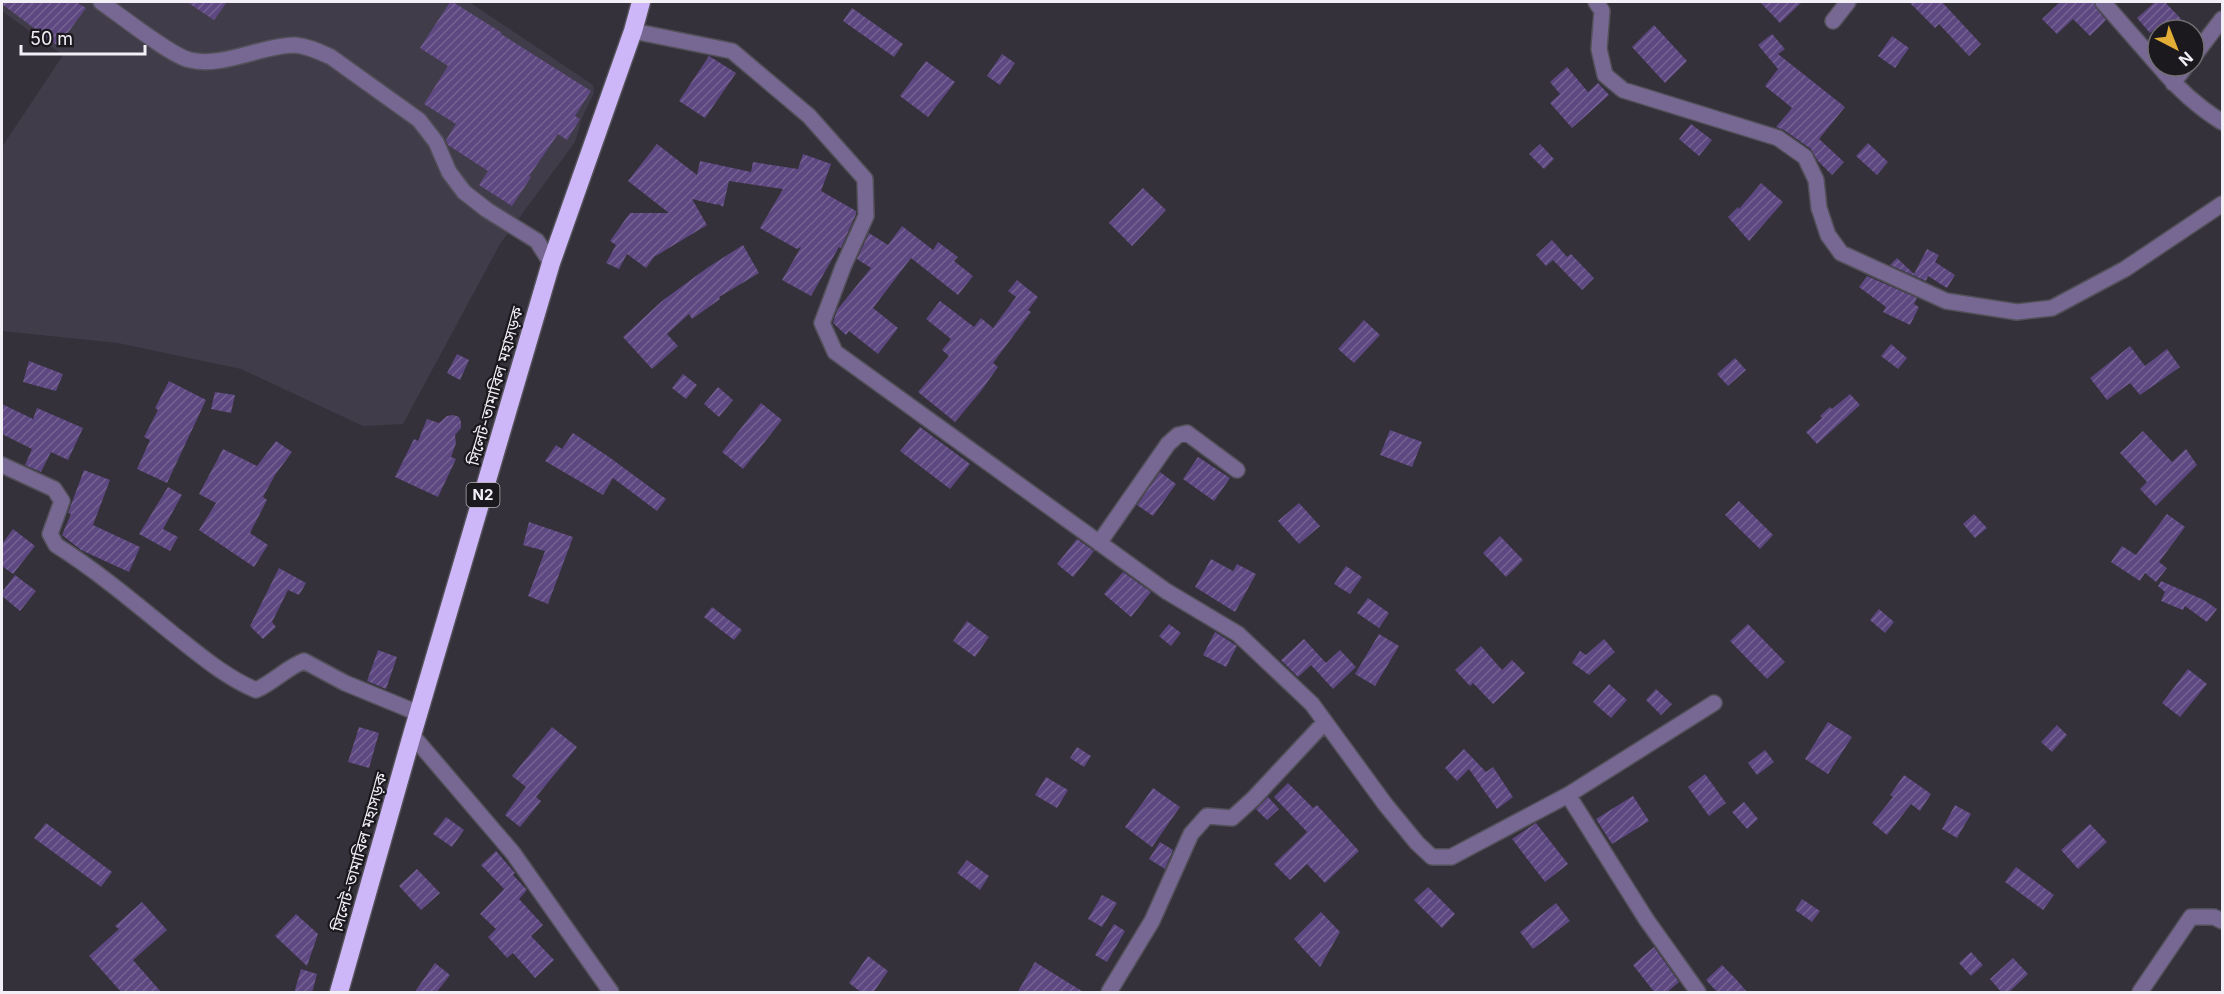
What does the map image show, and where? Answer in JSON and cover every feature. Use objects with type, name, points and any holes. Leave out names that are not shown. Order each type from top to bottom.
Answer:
[{"type":"highway","name":"সিলেট-তামাবিল মহাসড়ক","points":[[339,993],[418,713],[551,263],[633,31],[641,2]]},
{"type":"street","points":[[101,2],[188,60],[207,62],[295,45],[315,49],[331,57],[419,120],[436,142],[449,172],[464,192],[487,210],[537,241],[551,263]]},
{"type":"street","points":[[1596,2],[1602,11],[1599,48],[1605,75],[1623,90],[1778,138],[1805,157],[1815,180],[1819,208],[1828,235],[1841,253],[1946,301],[2017,312],[2052,308],[2125,269],[2223,204]]},
{"type":"street","points":[[1833,21],[1848,2]]},
{"type":"street","points":[[2103,2],[2146,52]]},
{"type":"street","points":[[2206,41],[2223,19]]},
{"type":"street","points":[[633,31],[732,51],[809,116],[865,179],[866,216],[843,267],[822,323],[835,352],[1166,591],[1238,634],[1312,704],[1385,804],[1417,843],[1432,857],[1451,857],[1568,795],[1714,703]]},
{"type":"street","points":[[2169,78],[2207,112],[2223,122]]},
{"type":"street","points":[[2173,83],[2177,78]]},
{"type":"street","points":[[1099,543],[1168,444],[1178,435],[1187,433],[1237,470]]},
{"type":"street","points":[[2,465],[54,489],[62,501],[50,534],[56,546],[127,597],[215,667],[243,684],[256,690],[271,683],[291,666],[304,661],[345,683],[418,713]]},
{"type":"street","points":[[1108,993],[1152,921],[1191,834],[1207,816],[1232,818],[1253,799],[1324,723]]},
{"type":"street","points":[[412,735],[513,853],[611,993]]},
{"type":"street","points":[[1568,795],[1647,919],[1698,993]]},
{"type":"street","points":[[2140,993],[2191,917],[2214,917],[2223,921]]},
{"type":"shaded area","points":[[2,2],[469,2],[593,85],[594,93],[582,118],[575,142],[500,244],[403,424],[363,426],[241,369],[118,343],[2,331],[2,147],[63,55],[2,11]]},
{"type":"building","points":[[2,2],[76,2],[86,8],[58,46]]},
{"type":"building","points":[[187,2],[227,2],[214,20]]},
{"type":"building","points":[[450,2],[591,91],[575,116],[580,119],[567,140],[558,134],[529,176],[531,177],[512,206],[479,185],[488,171],[448,145],[446,140],[456,124],[424,104],[448,66],[420,48]]},
{"type":"building","points":[[1760,2],[1802,2],[1780,23]]},
{"type":"building","points":[[1909,2],[1942,2],[1981,44],[1969,56],[1939,24],[1935,28]]},
{"type":"building","points":[[2060,2],[2094,2],[2106,20],[2090,36],[2073,19],[2057,34],[2042,19]]},
{"type":"building","points":[[2155,2],[2165,2],[2180,18],[2146,18],[2146,28],[2137,18]]},
{"type":"building","points":[[852,8],[903,44],[894,57],[843,21]]},
{"type":"building","points":[[1654,25],[1687,61],[1665,83],[1632,47]]},
{"type":"building","points":[[1772,34],[1785,49],[1778,54],[1845,107],[1819,139],[1844,162],[1832,175],[1818,161],[1811,149],[1776,127],[1792,108],[1765,86],[1778,69],[1758,45]]},
{"type":"building","points":[[1892,36],[1909,48],[1895,68],[1878,56]]},
{"type":"building","points":[[1002,54],[1015,63],[1000,85],[987,76]]},
{"type":"building","points":[[709,56],[736,73],[705,118],[679,101]]},
{"type":"building","points":[[926,61],[955,82],[928,117],[900,96]]},
{"type":"building","points":[[1567,67],[1588,92],[1598,83],[1609,95],[1572,128],[1550,103],[1560,94],[1550,82]]},
{"type":"building","points":[[1691,124],[1712,140],[1699,156],[1679,139]]},
{"type":"building","points":[[1868,143],[1888,162],[1877,175],[1856,156]]},
{"type":"building","points":[[657,144],[697,175],[700,161],[751,172],[753,162],[798,169],[803,154],[831,164],[821,191],[856,211],[856,214],[841,248],[839,247],[811,296],[782,280],[801,247],[797,249],[760,228],[783,189],[729,181],[723,207],[717,203],[718,205],[692,199],[707,225],[654,257],[646,268],[627,254],[619,269],[606,263],[616,245],[610,241],[630,213],[669,213],[628,181]]},
{"type":"building","points":[[1540,144],[1554,159],[1544,169],[1529,154]]},
{"type":"building","points":[[1761,183],[1783,202],[1749,241],[1728,217],[1738,207],[1739,209]]},
{"type":"building","points":[[1143,188],[1166,210],[1132,246],[1109,223]]},
{"type":"building","points":[[902,226],[933,250],[938,242],[958,257],[954,261],[973,276],[958,295],[911,258],[873,308],[898,328],[878,354],[849,331],[846,335],[833,323],[837,310],[871,268],[857,259],[869,233],[888,245]]},
{"type":"building","points":[[1552,240],[1567,257],[1571,254],[1594,278],[1582,290],[1553,260],[1546,266],[1536,255]]},
{"type":"building","points":[[743,245],[759,273],[719,297],[720,299],[692,319],[689,314],[667,334],[678,346],[652,369],[623,337],[662,301]]},
{"type":"building","points":[[1927,249],[1939,255],[1935,262],[1955,275],[1947,288],[1928,276],[1926,281],[1890,265],[1897,258],[1914,274]]},
{"type":"building","points":[[1867,276],[1917,298],[1914,304],[1919,307],[1910,325],[1883,312],[1886,307],[1859,287]]},
{"type":"building","points":[[1017,280],[1038,297],[1028,310],[1031,312],[993,363],[998,367],[955,422],[918,392],[949,356],[942,350],[951,339],[926,319],[940,301],[974,327],[981,318],[993,328],[1016,297],[1008,291]]},
{"type":"building","points":[[1364,320],[1380,335],[1354,363],[1338,349]]},
{"type":"building","points":[[1891,344],[1907,358],[1898,369],[1881,356]]},
{"type":"building","points":[[2130,346],[2145,366],[2167,349],[2180,367],[2140,395],[2130,383],[2107,400],[2090,378]]},
{"type":"building","points":[[457,354],[469,360],[460,380],[447,373]]},
{"type":"building","points":[[1735,358],[1746,370],[1728,386],[1717,374]]},
{"type":"building","points":[[29,361],[63,374],[56,391],[23,382]]},
{"type":"building","points":[[683,374],[697,385],[686,399],[672,388]]},
{"type":"building","points":[[169,381],[206,400],[167,483],[137,469],[150,440],[144,437]]},
{"type":"building","points":[[718,387],[733,400],[719,417],[704,404]]},
{"type":"building","points":[[215,392],[235,395],[231,413],[211,409]]},
{"type":"building","points":[[1850,394],[1860,405],[1817,444],[1806,432],[1822,418],[1820,416],[1830,407],[1832,409]]},
{"type":"building","points":[[761,403],[782,420],[743,469],[722,452]]},
{"type":"building","points":[[2,404],[33,419],[37,408],[83,428],[68,460],[51,452],[41,472],[25,465],[32,449],[2,434]]},
{"type":"building","points":[[447,416],[459,417],[461,422],[461,428],[455,435],[456,443],[451,457],[456,459],[438,497],[395,477],[414,439],[418,441],[427,419],[439,423]]},
{"type":"building","points":[[920,427],[970,464],[950,489],[900,451]]},
{"type":"building","points":[[1390,430],[1422,442],[1412,467],[1380,455]]},
{"type":"building","points":[[2143,431],[2172,462],[2186,449],[2197,465],[2156,506],[2140,489],[2147,482],[2120,453]]},
{"type":"building","points":[[573,433],[666,499],[657,511],[613,478],[603,495],[545,461],[556,445],[562,449]]},
{"type":"building","points":[[276,441],[292,452],[275,475],[263,497],[267,500],[250,533],[268,545],[254,567],[199,530],[216,503],[199,494],[223,449],[257,466]]},
{"type":"building","points":[[1198,457],[1230,478],[1214,501],[1183,479]]},
{"type":"building","points":[[84,470],[110,480],[93,525],[140,547],[129,572],[81,550],[62,535]]},
{"type":"building","points":[[1160,472],[1176,484],[1153,516],[1137,505]]},
{"type":"building","points":[[168,487],[182,495],[163,529],[178,537],[170,551],[139,534]]},
{"type":"building","points":[[1739,501],[1773,535],[1760,549],[1725,515]]},
{"type":"building","points":[[1299,503],[1320,526],[1299,544],[1278,521]]},
{"type":"building","points":[[1974,514],[1987,528],[1975,538],[1963,524]]},
{"type":"building","points":[[2167,514],[2185,527],[2159,562],[2167,568],[2156,582],[2145,573],[2140,581],[2111,562],[2122,546],[2136,555]]},
{"type":"building","points":[[529,522],[573,537],[548,604],[528,596],[545,551],[523,545]]},
{"type":"building","points":[[13,529],[35,546],[13,574],[2,566],[2,544]]},
{"type":"building","points":[[1500,536],[1523,560],[1506,577],[1483,553]]},
{"type":"building","points":[[1077,539],[1094,551],[1073,577],[1057,564]]},
{"type":"building","points":[[1211,559],[1233,571],[1237,564],[1256,574],[1235,612],[1195,587]]},
{"type":"building","points":[[1346,566],[1362,577],[1350,594],[1334,584]]},
{"type":"building","points":[[279,568],[306,583],[299,595],[288,590],[272,622],[276,627],[263,639],[250,626]]},
{"type":"building","points":[[1123,572],[1151,592],[1131,617],[1104,594]]},
{"type":"building","points":[[15,575],[36,591],[20,611],[2,596],[2,592]]},
{"type":"building","points":[[2161,581],[2204,600],[2217,609],[2207,622],[2185,606],[2183,610],[2161,601],[2165,592],[2158,586]]},
{"type":"building","points":[[1368,598],[1389,613],[1379,628],[1357,613]]},
{"type":"building","points":[[712,607],[742,630],[734,640],[704,617]]},
{"type":"building","points":[[1879,609],[1894,622],[1885,633],[1870,620]]},
{"type":"building","points":[[967,621],[989,637],[975,657],[953,641]]},
{"type":"building","points":[[1169,624],[1181,633],[1171,646],[1159,636]]},
{"type":"building","points":[[1748,624],[1785,662],[1767,679],[1730,641]]},
{"type":"building","points":[[1215,632],[1237,646],[1226,667],[1203,655]]},
{"type":"building","points":[[1379,634],[1399,646],[1375,686],[1355,674]]},
{"type":"building","points":[[1304,639],[1326,663],[1340,650],[1356,667],[1333,689],[1311,665],[1298,677],[1281,660]]},
{"type":"building","points":[[1604,639],[1615,652],[1589,675],[1572,663],[1580,651],[1586,655]]},
{"type":"building","points":[[1481,646],[1502,670],[1512,660],[1525,673],[1493,704],[1473,683],[1470,686],[1455,670]]},
{"type":"building","points":[[378,650],[397,657],[386,689],[367,681]]},
{"type":"building","points":[[2188,669],[2207,684],[2180,717],[2162,703]]},
{"type":"building","points":[[1609,684],[1627,700],[1611,718],[1593,702]]},
{"type":"building","points":[[1656,689],[1672,704],[1661,715],[1646,700]]},
{"type":"building","points":[[1828,722],[1852,737],[1828,774],[1805,759]]},
{"type":"building","points":[[2057,725],[2067,735],[2052,752],[2041,742]]},
{"type":"building","points":[[359,727],[379,733],[369,768],[348,762]]},
{"type":"building","points":[[552,727],[577,747],[536,797],[541,801],[520,827],[505,815],[526,787],[512,776]]},
{"type":"building","points":[[1077,747],[1091,756],[1084,767],[1070,758]]},
{"type":"building","points":[[1464,749],[1486,772],[1493,767],[1513,797],[1497,809],[1469,769],[1457,781],[1445,768]]},
{"type":"building","points":[[1765,750],[1774,762],[1757,775],[1748,763]]},
{"type":"building","points":[[1705,774],[1726,803],[1709,816],[1688,787]]},
{"type":"building","points":[[1904,775],[1931,794],[1920,811],[1911,804],[1887,835],[1872,823],[1893,797],[1890,795]]},
{"type":"building","points":[[1046,777],[1068,790],[1057,808],[1035,795]]},
{"type":"building","points":[[1288,783],[1313,808],[1317,805],[1359,851],[1325,883],[1307,864],[1290,880],[1274,864],[1307,832],[1274,797]]},
{"type":"building","points":[[1153,788],[1180,807],[1152,847],[1125,827]]},
{"type":"building","points":[[1633,796],[1649,821],[1612,844],[1596,819]]},
{"type":"building","points":[[1268,797],[1279,809],[1267,820],[1256,809]]},
{"type":"building","points":[[1744,802],[1758,819],[1747,829],[1732,812]]},
{"type":"building","points":[[1955,805],[1971,814],[1957,838],[1942,829]]},
{"type":"building","points":[[446,817],[464,830],[452,847],[433,834]]},
{"type":"building","points":[[46,823],[112,872],[101,887],[34,838]]},
{"type":"building","points":[[1536,823],[1568,864],[1545,882],[1512,839]]},
{"type":"building","points":[[2090,824],[2107,842],[2078,869],[2061,850]]},
{"type":"building","points":[[1160,842],[1173,850],[1165,869],[1149,859]]},
{"type":"building","points":[[496,851],[527,890],[519,899],[543,925],[531,936],[554,960],[535,978],[513,953],[507,958],[488,937],[496,929],[480,914],[504,889],[481,865]]},
{"type":"building","points":[[967,860],[989,876],[980,890],[957,873]]},
{"type":"building","points":[[2016,867],[2054,895],[2043,910],[2005,882]]},
{"type":"building","points":[[417,869],[440,893],[421,910],[399,886]]},
{"type":"building","points":[[1428,887],[1455,914],[1442,928],[1414,900]]},
{"type":"building","points":[[1102,895],[1117,903],[1102,927],[1088,919]]},
{"type":"building","points":[[1802,899],[1820,911],[1812,922],[1795,910]]},
{"type":"building","points":[[142,902],[167,930],[133,960],[162,993],[122,993],[89,956],[119,929],[115,926]]},
{"type":"building","points":[[1556,903],[1570,921],[1533,949],[1520,932]]},
{"type":"building","points":[[1321,912],[1340,932],[1320,967],[1294,939]]},
{"type":"building","points":[[296,914],[318,934],[307,966],[275,936]]},
{"type":"building","points":[[1114,924],[1125,931],[1107,962],[1095,955]]},
{"type":"building","points":[[1654,947],[1679,982],[1666,993],[1655,993],[1633,965]]},
{"type":"building","points":[[1971,952],[1983,965],[1971,976],[1959,963]]},
{"type":"building","points":[[868,956],[888,971],[873,993],[862,993],[849,983]]},
{"type":"building","points":[[2013,958],[2028,974],[2008,993],[2002,993],[1990,979]]},
{"type":"building","points":[[1035,962],[1085,993],[1017,993]]},
{"type":"building","points":[[435,963],[450,975],[436,993],[414,993]]},
{"type":"building","points":[[1722,965],[1748,993],[1718,993],[1706,980]]},
{"type":"building","points":[[301,969],[317,974],[312,993],[294,993]]}]
